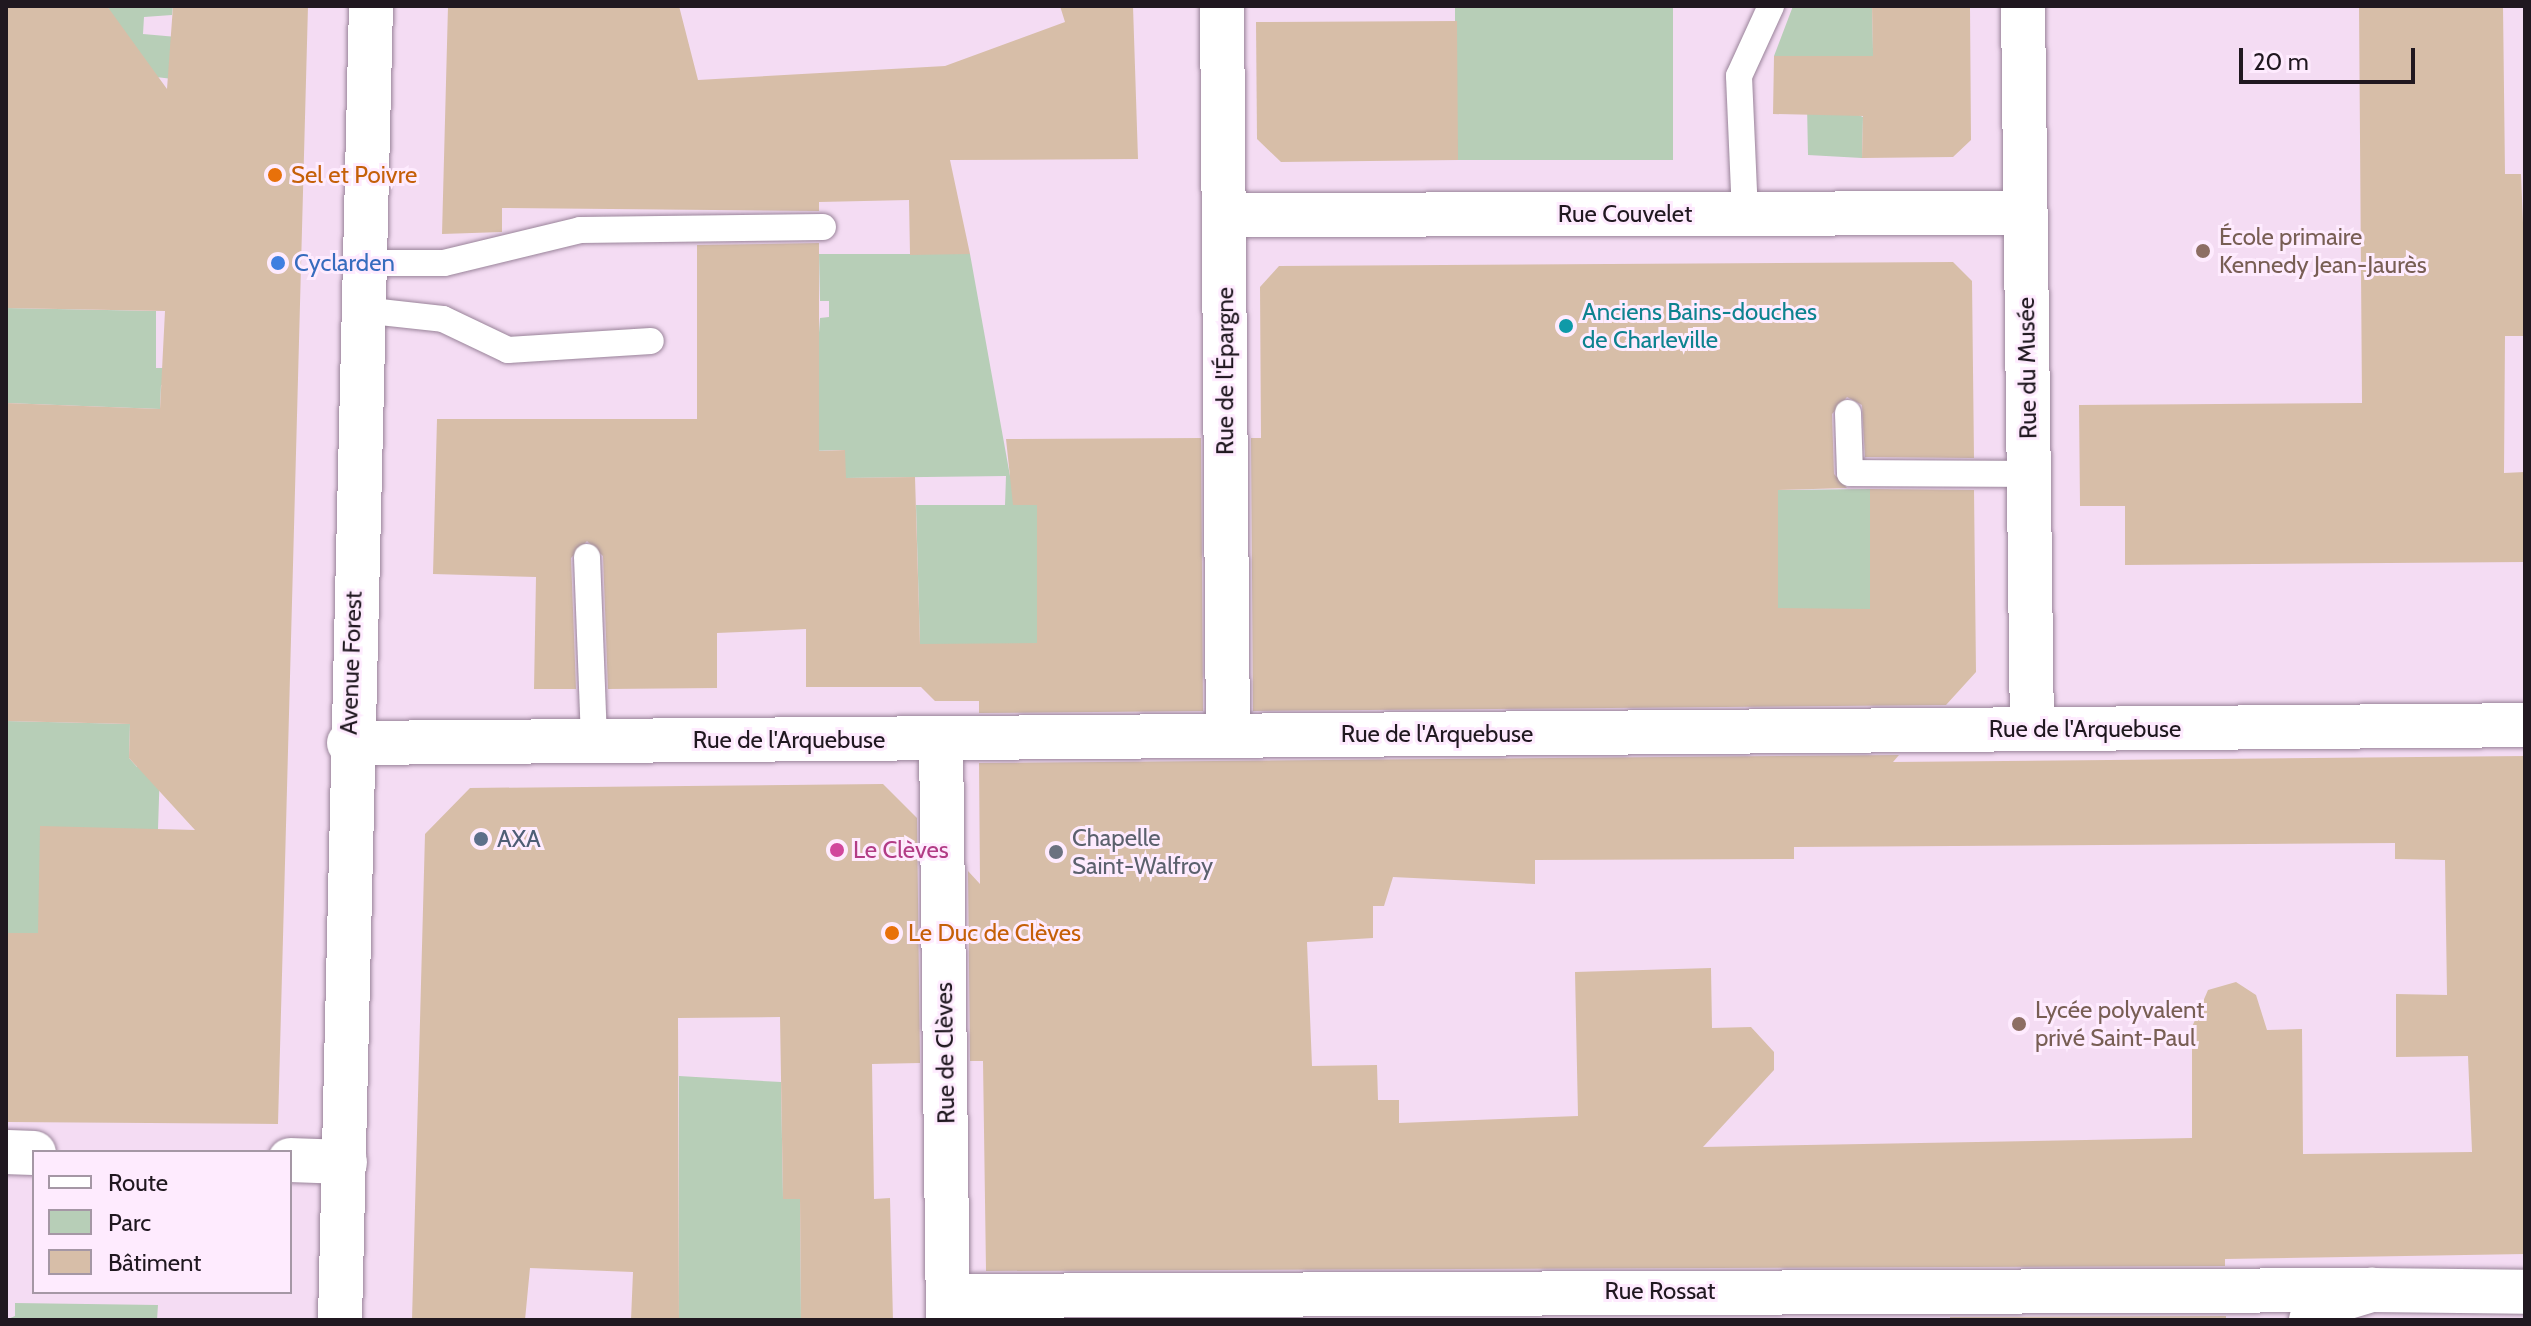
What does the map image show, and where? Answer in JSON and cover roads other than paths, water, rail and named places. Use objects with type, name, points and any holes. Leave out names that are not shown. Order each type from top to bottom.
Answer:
[{"type":"street","name":"Avenue Forest","points":[[340,1320],[345,1162],[349,743],[371,6]]},
{"type":"street","name":"Rue de l'Épargne","points":[[1222,6],[1228,736]]},
{"type":"street","name":"Rue du Musée","points":[[2023,6],[2032,729]]},
{"type":"street","name":"Rue Couvelet","points":[[1224,215],[2025,213]]},
{"type":"street","name":"Rue de l'Arquebuse","points":[[349,743],[2525,725]]},
{"type":"street","name":"Rue de Clèves","points":[[941,739],[948,1308]]},
{"type":"street","points":[[6,1152],[32,1153]]},
{"type":"street","points":[[292,1160],[345,1162]]},
{"type":"street","name":"Rue Rossat","points":[[948,1308],[2372,1290],[2525,1292]]},
{"type":"street","points":[[2311,1320],[2335,1301],[2372,1290]]},
{"type":"lane","points":[[1745,214],[1739,76],[1771,6]]},
{"type":"lane","points":[[363,263],[444,263],[580,230],[823,227]]},
{"type":"lane","points":[[362,310],[443,319],[508,350],[651,341]]},
{"type":"lane","points":[[1848,413],[1850,473],[2029,474]]},
{"type":"lane","points":[[587,557],[594,742]]},
{"type":"place","name":"Sel et Poivre","points":[[275,175]]},
{"type":"place","name":"École primaire Kennedy Jean-Jaurès","points":[[2203,251]]},
{"type":"place","name":"Cyclarden","points":[[278,263]]},
{"type":"place","name":"Anciens Bains-douches de Charleville","points":[[1566,326]]},
{"type":"place","name":"AXA","points":[[481,839]]},
{"type":"place","name":"Le Clèves","points":[[837,850]]},
{"type":"place","name":"Chapelle Saint-Walfroy","points":[[1056,852]]},
{"type":"place","name":"Le Duc de Clèves","points":[[892,933]]},
{"type":"place","name":"Lycée polyvalent privé Saint-Paul","points":[[2019,1024]]}]
